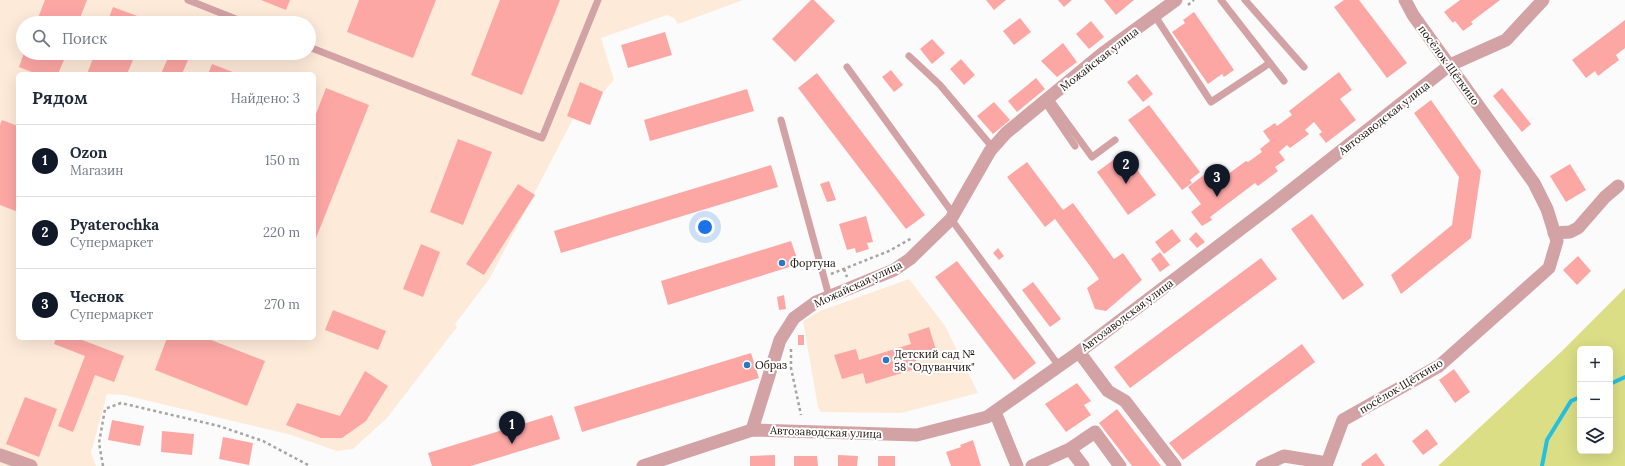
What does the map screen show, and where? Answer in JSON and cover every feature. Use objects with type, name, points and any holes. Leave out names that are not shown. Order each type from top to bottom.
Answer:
[{"type":"street","name":"Можайская улица","points":[[752,430],[780,340],[794,318],[816,302],[894,270],[910,259],[953,217],[981,166],[993,148],[1006,133],[1049,103],[1104,53],[1176,0]]},
{"type":"street","name":"посёлок Щёткино","points":[[1262,466],[1284,456],[1327,463],[1343,420],[1439,366],[1549,268],[1556,241],[1546,209],[1534,183],[1413,15],[1405,0]]},
{"type":"street","name":"Автозаводская улица","points":[[644,466],[752,430],[917,435],[987,417],[1078,352],[1271,206],[1450,65],[1506,40],[1543,0]]},
{"type":"street","points":[[1554,233],[1570,232],[1578,228],[1605,197],[1618,186]]},
{"type":"street","points":[[1078,352],[1108,390],[1125,401],[1175,466]]},
{"type":"street","points":[[995,412],[1016,466]]},
{"type":"street","points":[[1032,466],[1070,449],[1095,432],[1120,466]]},
{"type":"street","points":[[1070,449],[1083,466]]},
{"type":"street","points":[[0,455],[31,466]]},
{"type":"lane","points":[[188,0],[228,16]]},
{"type":"lane","points":[[316,50],[542,138],[598,0]]},
{"type":"lane","points":[[1221,0],[1284,81]]},
{"type":"lane","points":[[1245,0],[1304,67]]},
{"type":"lane","points":[[1155,16],[1211,102],[1270,63]]},
{"type":"lane","points":[[909,56],[940,86],[993,148]]},
{"type":"lane","points":[[847,67],[1059,366]]},
{"type":"lane","points":[[1049,103],[1092,157],[1115,140]]},
{"type":"lane","points":[[1049,103],[1075,146]]},
{"type":"lane","points":[[781,120],[829,296]]},
{"type":"path","points":[[824,277],[888,251],[912,238],[918,233]]},
{"type":"path","points":[[791,347],[791,368],[800,415]]},
{"type":"path","points":[[103,466],[99,443],[105,409],[121,403],[219,426],[256,438],[310,466]]},
{"type":"shaded area","points":[[0,0],[743,0],[678,24],[674,18],[667,15],[601,38],[614,80],[603,92],[590,125],[573,119],[490,278],[455,324],[457,327],[387,418],[353,449],[337,451],[288,434],[124,395],[107,394],[91,453],[96,466],[0,466]]},
{"type":"shaded area","name":"Детский сад № 58 \"Одуванчик\"","points":[[909,279],[945,326],[978,393],[901,413],[821,412],[818,407],[803,321],[820,311]]},
{"type":"green space","points":[[1625,288],[1625,466],[1438,466],[1562,351]]},
{"type":"building","points":[[45,0],[87,0],[81,16],[39,16]]},
{"type":"building","points":[[261,0],[290,0],[286,10]]},
{"type":"building","points":[[359,0],[436,0],[413,58],[347,32]]},
{"type":"building","points":[[500,0],[560,0],[522,95],[471,75]]},
{"type":"building","points":[[811,0],[814,0],[835,21],[795,62],[772,39]]},
{"type":"building","points":[[986,0],[1006,0],[994,10]]},
{"type":"building","points":[[1058,0],[1072,0],[1064,7]]},
{"type":"building","points":[[1104,0],[1134,0],[1116,15]]},
{"type":"building","points":[[1344,0],[1359,0],[1407,63],[1387,78],[1334,7]]},
{"type":"building","points":[[1460,0],[1500,0],[1471,22],[1473,24],[1463,31],[1455,21],[1453,23],[1444,12]]},
{"type":"building","points":[[113,7],[137,16],[110,16]]},
{"type":"building","points":[[1194,12],[1234,70],[1224,77],[1222,74],[1208,84],[1172,32],[1185,23],[1183,20]]},
{"type":"building","points":[[1020,18],[1031,32],[1014,45],[1003,31]]},
{"type":"building","points":[[1625,20],[1625,48],[1616,55],[1619,60],[1598,76],[1595,71],[1586,78],[1572,60]]},
{"type":"building","points":[[1091,21],[1104,37],[1089,49],[1076,34]]},
{"type":"building","points":[[665,32],[672,55],[628,68],[621,45]]},
{"type":"building","points":[[932,39],[945,53],[932,64],[920,49]]},
{"type":"building","points":[[1063,43],[1077,62],[1057,77],[1041,61]]},
{"type":"building","points":[[961,59],[975,75],[964,85],[950,69]]},
{"type":"building","points":[[22,60],[64,60],[59,72],[32,72],[19,67]]},
{"type":"building","points":[[92,60],[133,60],[128,72],[88,72]]},
{"type":"building","points":[[167,60],[188,60],[183,72],[162,72]]},
{"type":"building","points":[[212,64],[233,72],[209,72]]},
{"type":"building","points":[[891,70],[903,85],[894,92],[882,77]]},
{"type":"building","points":[[1339,72],[1352,90],[1340,99],[1356,120],[1326,143],[1319,134],[1322,132],[1314,122],[1305,130],[1309,134],[1290,148],[1287,145],[1279,152],[1285,160],[1275,167],[1278,171],[1258,186],[1255,183],[1210,217],[1212,220],[1202,226],[1191,212],[1201,204],[1188,187],[1209,171],[1217,182],[1246,161],[1248,162],[1262,152],[1260,149],[1270,141],[1263,131],[1275,123],[1277,126],[1292,115],[1289,111]]},
{"type":"building","points":[[817,73],[925,215],[906,229],[798,88]]},
{"type":"building","points":[[1137,74],[1153,94],[1143,102],[1127,82]]},
{"type":"building","points":[[1036,78],[1045,89],[1017,112],[1008,101]]},
{"type":"building","points":[[580,82],[603,92],[590,125],[567,116]]},
{"type":"building","points":[[326,88],[369,105],[316,238],[316,114]]},
{"type":"building","points":[[1502,88],[1531,124],[1522,132],[1493,96]]},
{"type":"building","points":[[747,89],[754,111],[650,141],[644,120]]},
{"type":"building","points":[[1431,100],[1481,171],[1471,238],[1401,294],[1391,275],[1452,225],[1459,177],[1414,113]]},
{"type":"building","points":[[994,102],[1010,120],[993,134],[977,116]]},
{"type":"building","points":[[1149,105],[1200,172],[1190,180],[1192,183],[1182,190],[1128,120]]},
{"type":"building","points":[[2,120],[16,125],[16,211],[0,205],[0,125]]},
{"type":"building","points":[[458,139],[492,152],[463,225],[430,212]]},
{"type":"building","points":[[1124,152],[1156,195],[1128,215],[1097,172]]},
{"type":"building","points":[[1027,162],[1063,210],[1073,203],[1114,259],[1123,253],[1142,280],[1106,311],[1095,309],[1087,288],[1099,279],[1090,266],[1055,219],[1045,227],[1007,177]]},
{"type":"building","points":[[1570,164],[1586,190],[1566,202],[1550,176]]},
{"type":"building","points":[[771,165],[778,187],[561,253],[554,231]]},
{"type":"building","points":[[829,181],[836,200],[827,202],[820,184]]},
{"type":"building","points":[[518,184],[535,195],[484,275],[466,264]]},
{"type":"building","points":[[1312,214],[1364,285],[1343,300],[1291,229]]},
{"type":"building","points":[[866,216],[873,242],[867,243],[869,249],[856,253],[855,248],[847,250],[839,224]]},
{"type":"building","points":[[1172,229],[1181,241],[1164,254],[1155,242]]},
{"type":"building","points":[[1196,232],[1205,242],[1197,248],[1189,239]]},
{"type":"building","points":[[791,241],[799,264],[668,305],[661,281]]},
{"type":"building","points":[[421,244],[440,252],[423,297],[403,289]]},
{"type":"building","points":[[998,248],[1004,256],[999,260],[993,253]]},
{"type":"building","points":[[1160,252],[1170,265],[1160,272],[1151,259]]},
{"type":"building","points":[[1578,256],[1591,271],[1577,285],[1563,270]]},
{"type":"building","points":[[1261,258],[1277,279],[1130,388],[1114,367]]},
{"type":"building","points":[[957,261],[1036,363],[1014,380],[935,277]]},
{"type":"building","points":[[1033,282],[1061,319],[1050,327],[1022,290]]},
{"type":"building","points":[[784,295],[786,309],[779,310],[777,297]]},
{"type":"building","points":[[333,310],[386,331],[378,350],[325,330]]},
{"type":"building","points":[[929,327],[936,350],[915,357],[918,368],[866,384],[863,373],[842,379],[834,355],[856,349],[859,360],[911,344],[908,334]]},
{"type":"building","points":[[798,335],[804,335],[804,345],[798,345]]},
{"type":"building","points":[[55,340],[82,340],[124,356],[114,382],[95,375],[73,432],[58,426],[85,356],[54,344]]},
{"type":"building","points":[[166,340],[211,340],[265,361],[247,406],[155,370]]},
{"type":"building","points":[[1302,344],[1315,362],[1183,460],[1169,443]]},
{"type":"building","points":[[751,353],[759,378],[582,432],[574,407]]},
{"type":"building","points":[[1454,369],[1470,392],[1455,403],[1439,380]]},
{"type":"building","points":[[365,371],[388,386],[366,421],[342,438],[321,438],[286,425],[297,403],[340,416]]},
{"type":"building","points":[[1077,383],[1091,401],[1084,405],[1091,415],[1066,432],[1045,404]]},
{"type":"building","points":[[25,397],[57,409],[39,457],[6,444]]},
{"type":"building","points":[[1117,409],[1161,466],[1132,466],[1099,423]]},
{"type":"building","points":[[552,415],[560,439],[471,466],[432,466],[428,453]]},
{"type":"building","points":[[112,420],[144,426],[140,446],[108,440]]},
{"type":"building","points":[[1427,429],[1438,444],[1423,455],[1412,441]]},
{"type":"building","points":[[162,431],[194,434],[192,455],[161,452]]},
{"type":"building","points":[[223,437],[253,443],[249,465],[219,459]]},
{"type":"building","points":[[973,440],[981,466],[951,466],[946,452],[961,447],[960,445]]},
{"type":"building","points":[[1376,453],[1385,466],[1362,466],[1361,464]]},
{"type":"building","points":[[775,455],[775,466],[750,466],[750,456]]},
{"type":"building","points":[[838,455],[858,456],[857,466],[838,466]]},
{"type":"building","points":[[794,456],[817,456],[818,466],[794,466]]},
{"type":"building","points":[[878,456],[895,456],[895,466],[878,466]]},
{"type":"waterway","points":[[1613,383],[1625,377]]},
{"type":"waterway","points":[[1542,466],[1547,440],[1571,401],[1577,398]]},
{"type":"place","name":"Pyaterochka","points":[[1126,184]]},
{"type":"place","name":"Чеснок","points":[[1217,197]]},
{"type":"place","name":"Фортуна","points":[[782,263]]},
{"type":"place","name":"Детский сад № 58 \"Одуванчик\"","points":[[886,360]]},
{"type":"place","name":"Образ","points":[[747,365]]},
{"type":"place","name":"Ozon","points":[[512,444]]}]
